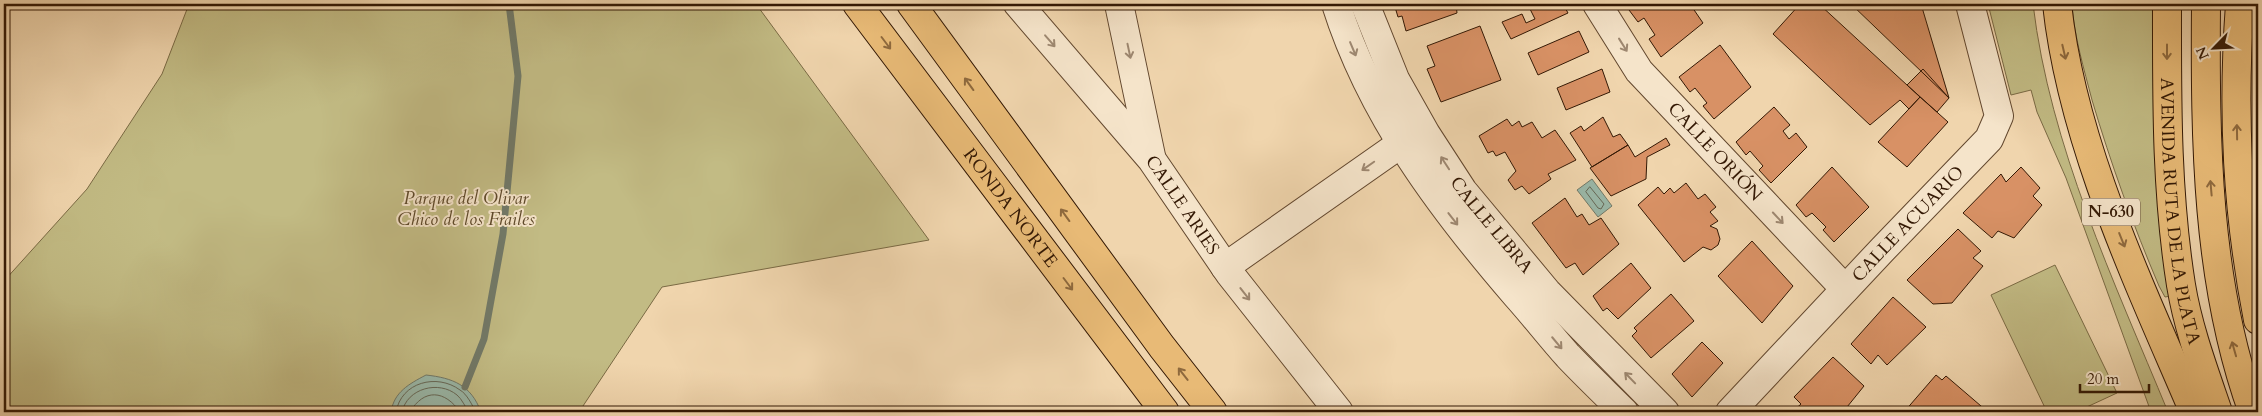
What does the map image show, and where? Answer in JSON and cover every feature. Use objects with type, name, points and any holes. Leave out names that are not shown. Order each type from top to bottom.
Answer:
[{"type":"main road","name":"RONDA NORTE","points":[[857,4],[1164,412]]},
{"type":"main road","points":[[910,4],[1162,347],[1213,412]]},
{"type":"main road","name":"N-630","points":[[2057,4],[2060,34],[2092,160],[2115,222],[2194,412]]},
{"type":"main road","name":"AVENIDA RUTA DE LA PLATA","points":[[2167,4],[2168,178],[2181,286],[2193,336],[2218,412]]},
{"type":"main road","name":"AVENIDA RUTA DE LA PLATA","points":[[2206,4],[2208,164],[2218,275],[2229,334],[2253,412]]},
{"type":"main road","points":[[2240,4],[2236,77],[2237,150],[2241,220],[2258,320]]},
{"type":"street","name":"CALLE ARIES","points":[[1018,4],[1152,160],[1225,267],[1339,412]]},
{"type":"street","points":[[1119,4],[1152,160]]},
{"type":"street","name":"CALLE LIBRA","points":[[1336,4],[1343,26],[1371,92],[1400,143],[1441,203],[1483,257],[1568,356],[1624,412]]},
{"type":"street","name":"CALLE LIBRA","points":[[1365,4],[1395,79],[1463,191],[1508,248],[1547,292],[1665,412]]},
{"type":"street","name":"CALLE ORIÓN","points":[[1598,4],[1639,71],[1846,289]]},
{"type":"street","name":"CALLE ACUARIO","points":[[1730,412],[1989,139],[1999,116],[1970,4]]},
{"type":"street","points":[[1225,267],[1423,128]]},
{"type":"green space","name":"Parque del Olivar Chico de los Frailes","points":[[189,4],[756,4],[929,240],[662,287],[579,412],[4,412],[4,281],[87,189],[162,74]]},
{"type":"green space","points":[[1988,4],[2033,4],[2041,57],[2069,161],[2106,263],[2168,412],[2151,412],[2066,178],[2037,112],[2031,90],[2011,95]]},
{"type":"green space","points":[[2072,4],[2155,4],[2171,296],[2165,297],[2159,286],[2115,171],[2092,100],[2075,28]]},
{"type":"green space","points":[[2055,265],[2117,393],[2076,412],[2047,412],[1991,295]]},
{"type":"water","points":[[1592,179],[1612,206],[1598,217],[1577,190]]},
{"type":"water","points":[[426,375],[445,378],[460,384],[472,395],[481,412],[391,412],[395,399],[403,389]]},
{"type":"building","points":[[1408,4],[1456,4],[1457,13],[1406,31],[1402,16],[1398,17],[1395,7]]},
{"type":"building","points":[[1543,4],[1563,4],[1568,13],[1511,39],[1502,22],[1522,14],[1526,23],[1535,19],[1530,9]]},
{"type":"building","points":[[1637,4],[1690,4],[1703,23],[1661,57],[1649,39],[1655,35],[1644,18],[1638,22],[1629,10]]},
{"type":"building","points":[[1800,4],[1819,4],[1920,97],[1909,109],[1900,100],[1870,125],[1773,34]]},
{"type":"building","points":[[1851,4],[1921,4],[1949,98]]},
{"type":"building","points":[[1480,26],[1501,80],[1441,102],[1427,69],[1435,66],[1427,46]]},
{"type":"building","points":[[1579,31],[1589,52],[1538,75],[1528,53]]},
{"type":"building","points":[[1720,45],[1751,87],[1714,119],[1703,106],[1707,103],[1695,88],[1690,92],[1679,77]]},
{"type":"building","points":[[1602,69],[1610,92],[1566,110],[1557,88]]},
{"type":"building","points":[[1923,69],[1949,98],[1937,112],[1907,85]]},
{"type":"building","points":[[1920,97],[1948,122],[1907,167],[1878,142]]},
{"type":"building","points":[[1774,107],[1790,125],[1783,131],[1789,139],[1796,133],[1807,147],[1771,183],[1759,170],[1763,166],[1750,151],[1746,155],[1736,142]]},
{"type":"building","points":[[1603,117],[1613,137],[1620,134],[1628,145],[1592,167],[1570,133],[1581,126],[1584,131]]},
{"type":"building","points":[[1507,119],[1512,126],[1519,121],[1522,127],[1532,122],[1542,138],[1555,130],[1576,160],[1548,174],[1551,179],[1529,194],[1522,186],[1515,190],[1508,180],[1516,171],[1505,152],[1496,156],[1493,151],[1488,153],[1479,136]]},
{"type":"building","points":[[1666,138],[1670,145],[1647,157],[1646,179],[1611,196],[1590,168],[1628,145],[1635,157]]},
{"type":"building","points":[[1832,167],[1869,207],[1834,242],[1823,230],[1826,227],[1812,213],[1806,217],[1796,205]]},
{"type":"building","points":[[2021,167],[2040,188],[2033,196],[2042,205],[2014,238],[1998,231],[1992,238],[1963,213],[2001,174],[2006,182]]},
{"type":"building","points":[[1686,183],[1698,199],[1705,194],[1716,207],[1710,212],[1718,221],[1710,226],[1717,229],[1720,239],[1718,245],[1711,250],[1703,247],[1684,262],[1638,205],[1658,187],[1664,194],[1670,188],[1674,193]]},
{"type":"building","points":[[1565,198],[1577,217],[1582,214],[1589,225],[1601,218],[1619,244],[1583,275],[1575,263],[1566,268],[1532,223]]},
{"type":"building","points":[[1958,229],[1981,251],[1973,258],[1983,266],[1952,303],[1933,304],[1907,280]]},
{"type":"building","points":[[1752,241],[1793,286],[1762,323],[1718,276]]},
{"type":"building","points":[[1631,263],[1651,288],[1618,319],[1607,308],[1603,311],[1593,296]]},
{"type":"building","points":[[1671,294],[1694,321],[1651,358],[1632,336],[1637,331],[1634,328]]},
{"type":"building","points":[[1893,297],[1926,327],[1887,365],[1878,355],[1871,364],[1851,344]]},
{"type":"building","points":[[1702,342],[1723,363],[1692,397],[1672,374]]},
{"type":"building","points":[[1833,357],[1864,386],[1843,412],[1792,412],[1801,404],[1794,397]]},
{"type":"building","points":[[1936,375],[1942,380],[1946,376],[1988,412],[1904,412]]},
{"type":"waterway","points":[[465,387],[484,339],[503,234],[518,76],[509,4]]}]
